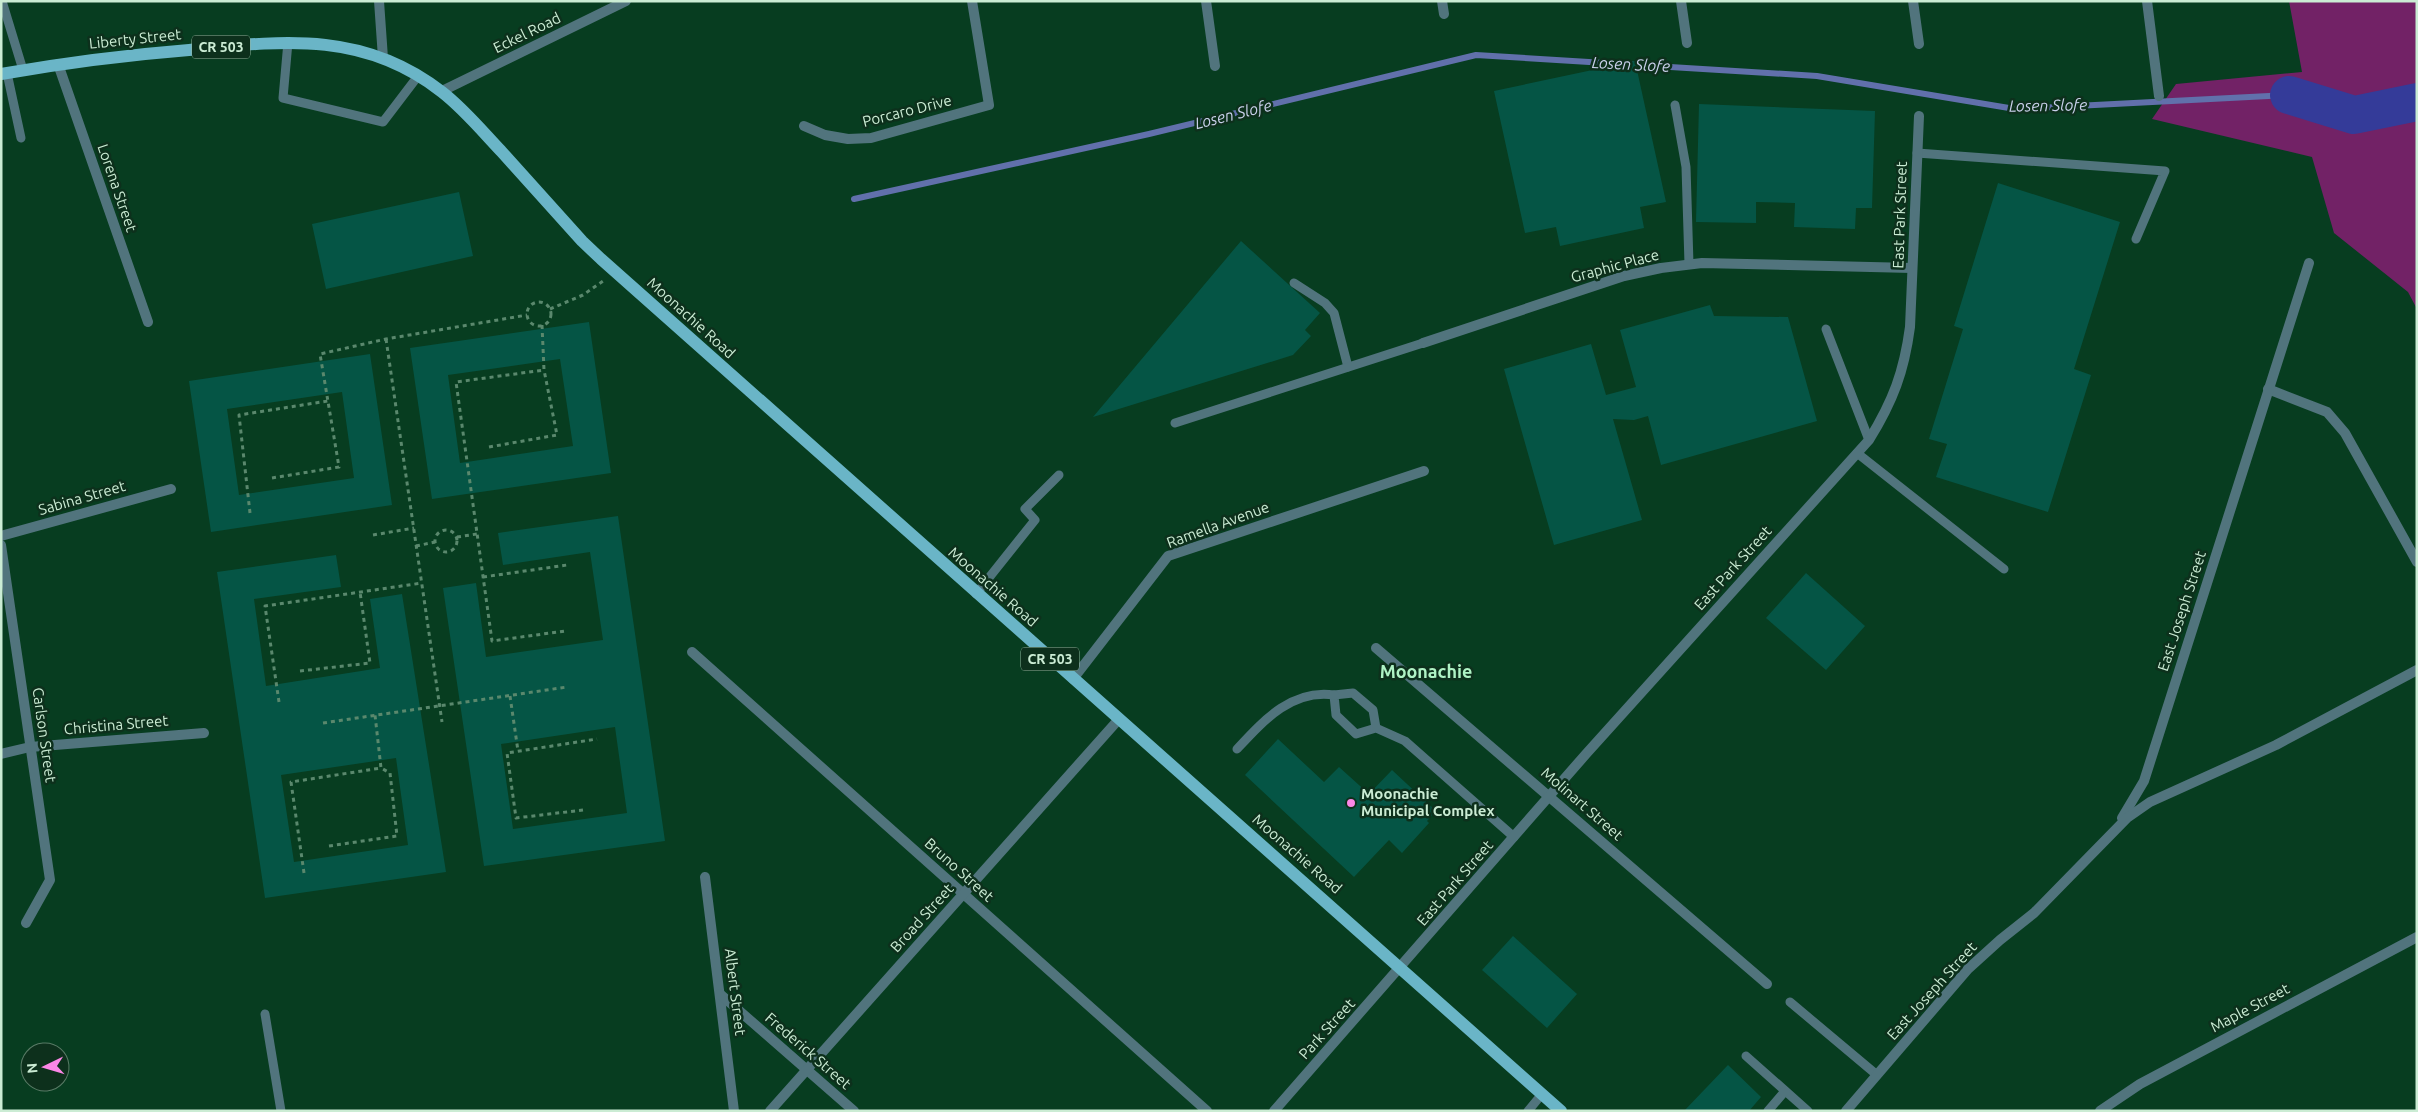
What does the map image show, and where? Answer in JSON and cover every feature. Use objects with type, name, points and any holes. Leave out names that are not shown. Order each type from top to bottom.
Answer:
[{"type":"main road","name":"Liberty Street","points":[[4,74],[58,64],[121,56],[288,42],[312,42],[346,47],[383,58],[442,91],[464,111],[545,200]]},
{"type":"main road","name":"Moonachie Road","points":[[545,200],[582,241],[616,272],[976,594],[1561,1111]]},
{"type":"street","points":[[378,1],[383,58]]},
{"type":"street","name":"Eckel Road","points":[[442,91],[626,1]]},
{"type":"street","name":"Porcaro Drive","points":[[804,126],[825,135],[840,138],[871,138],[989,105],[972,1]]},
{"type":"street","points":[[1206,1],[1215,66]]},
{"type":"street","points":[[1442,1],[1444,14]]},
{"type":"street","points":[[1681,1],[1687,43]]},
{"type":"street","points":[[1913,1],[1919,44]]},
{"type":"street","points":[[2147,1],[2160,96]]},
{"type":"street","name":"Lorena Street","points":[[58,64],[148,322]]},
{"type":"street","name":"East Park Street","points":[[1401,968],[1550,796],[1869,440],[1887,411],[1902,374],[1910,327],[1919,116]]},
{"type":"street","name":"East Joseph Street","points":[[1846,1111],[1968,970],[2000,940],[2034,914],[2109,834],[2129,809],[2144,781],[2309,263]]},
{"type":"street","name":"Graphic Place","points":[[1423,343],[1624,276],[1689,264],[1912,268]]},
{"type":"street","points":[[2268,389],[2327,412],[2345,433],[2417,562]]},
{"type":"street","name":"Ramella Avenue","points":[[1073,679],[1168,556],[1424,471]]},
{"type":"street","name":"Sabina Street","points":[[1,536],[171,489]]},
{"type":"street","name":"Carlson Street","points":[[1,545],[50,880],[26,923]]},
{"type":"street","name":"Molinart Street","points":[[1376,648],[1767,984]]},
{"type":"street","name":"Bruno Street","points":[[692,652],[1207,1111]]},
{"type":"street","name":"East Joseph Street","points":[[2109,834],[2127,818],[2150,802],[2276,745],[2417,670]]},
{"type":"street","name":"Broad Street","points":[[770,1111],[1119,719]]},
{"type":"street","name":"Christina Street","points":[[1,754],[30,747],[204,733]]},
{"type":"street","name":"Albert Street","points":[[705,877],[734,1111]]},
{"type":"street","name":"Maple Street","points":[[2100,1111],[2140,1084],[2417,937]]},
{"type":"street","name":"Park Street","points":[[1274,1111],[1401,968]]},
{"type":"street","name":"Frederick Street","points":[[720,994],[854,1111]]},
{"type":"lane","points":[[2,1],[23,70]]},
{"type":"lane","points":[[288,42],[283,98],[383,122],[418,76]]},
{"type":"lane","points":[[4,74],[21,138]]},
{"type":"lane","points":[[1675,105],[1686,167],[1689,264]]},
{"type":"lane","points":[[1917,154],[2165,171],[2136,239]]},
{"type":"lane","points":[[1294,283],[1325,303],[1334,312],[1348,367]]},
{"type":"lane","points":[[1826,328],[1869,440]]},
{"type":"lane","points":[[1175,423],[1423,343]]},
{"type":"lane","points":[[1857,453],[2004,569]]},
{"type":"lane","points":[[976,594],[1035,520],[1025,509],[1059,475]]},
{"type":"lane","points":[[1237,749],[1265,719],[1300,697],[1317,692],[1334,695],[1353,693],[1374,710],[1376,728]]},
{"type":"lane","points":[[1334,695],[1336,715],[1356,734],[1376,728],[1405,741],[1514,837]]},
{"type":"lane","points":[[1790,1002],[1877,1075]]},
{"type":"lane","points":[[265,1014],[281,1111]]},
{"type":"lane","points":[[1746,1056],[1808,1111]]},
{"type":"lane","points":[[1768,1111],[1785,1091]]},
{"type":"lane","points":[[1528,1111],[1542,1094]]},
{"type":"path","points":[[550,308],[583,296],[616,272]]},
{"type":"path","points":[[538,302],[545,303],[550,308],[549,320],[542,325],[531,322],[527,315],[529,308],[538,302]]},
{"type":"path","points":[[272,478],[340,467],[320,354],[386,339],[527,315]]},
{"type":"path","points":[[489,447],[557,435],[544,370],[542,325]]},
{"type":"path","points":[[386,339],[442,722]]},
{"type":"path","points":[[544,370],[456,382],[492,641],[565,631]]},
{"type":"path","points":[[250,513],[239,415],[328,401]]},
{"type":"path","points":[[374,535],[414,528]]},
{"type":"path","points":[[442,530],[450,530],[457,537],[456,546],[448,552],[438,549],[435,542],[436,534],[442,530]]},
{"type":"path","points":[[457,537],[477,534]]},
{"type":"path","points":[[416,546],[435,542]]},
{"type":"path","points":[[484,577],[567,565]]},
{"type":"path","points":[[279,702],[265,606],[422,583]]},
{"type":"path","points":[[300,671],[370,663],[360,592]]},
{"type":"path","points":[[323,723],[567,687]]},
{"type":"path","points":[[510,696],[518,752]]},
{"type":"path","points":[[374,715],[380,768]]},
{"type":"path","points":[[583,810],[516,818],[507,753],[597,739]]},
{"type":"path","points":[[304,873],[291,782],[380,768],[390,773],[398,836],[329,846]]},
{"type":"shaded area","points":[[2289,1],[2417,1],[2417,309],[2408,292],[2334,233],[2312,157],[2152,119],[2176,84],[2302,72]]},
{"type":"building","points":[[1635,61],[1666,202],[1640,207],[1644,228],[1560,246],[1556,227],[1525,233],[1494,91]]},
{"type":"building","points":[[1699,104],[1875,111],[1872,208],[1856,208],[1855,229],[1794,227],[1795,203],[1756,202],[1756,223],[1696,222]]},
{"type":"building","points":[[1998,183],[2120,222],[2074,369],[2091,375],[2048,512],[1936,477],[1947,444],[1929,439],[1963,329],[1954,326]]},
{"type":"building","points":[[459,192],[473,256],[326,289],[312,224]]},
{"type":"building","points":[[1241,241],[1320,313],[1305,330],[1311,336],[1293,355],[1093,417]]},
{"type":"building","points":[[1710,305],[1714,316],[1788,317],[1817,421],[1661,465],[1648,416],[1634,420],[1613,419],[1642,520],[1554,545],[1504,369],[1591,344],[1606,395],[1636,387],[1620,330]]},
{"type":"building","points":[[589,322],[611,473],[432,499],[410,348]],"holes":[[[560,359],[573,446],[460,463],[448,375]]]},
{"type":"building","points":[[370,354],[392,505],[211,532],[189,381]],"holes":[[[342,392],[354,478],[239,495],[227,409]]]},
{"type":"building","points":[[618,516],[665,841],[484,866],[443,588],[476,583],[486,657],[603,640],[590,552],[503,565],[498,533]],"holes":[[[615,727],[627,813],[513,829],[501,744]]]},
{"type":"building","points":[[336,555],[341,587],[254,599],[266,686],[380,668],[370,599],[402,594],[446,872],[265,898],[217,572]],"holes":[[[396,758],[408,845],[294,862],[281,775]]]},
{"type":"building","points":[[1806,573],[1865,626],[1826,670],[1766,618]]},
{"type":"building","name":"Moonachie Municipal Complex","points":[[1278,739],[1324,782],[1339,767],[1369,794],[1392,770],[1436,811],[1427,821],[1429,823],[1402,853],[1389,840],[1354,877],[1245,775]]},
{"type":"building","points":[[1513,936],[1577,994],[1547,1028],[1482,970]]},
{"type":"building","points":[[1728,1065],[1761,1097],[1749,1111],[1684,1111]]},
{"type":"waterway","name":"Losen Slofe","points":[[854,199],[1149,134],[1476,55],[1817,76],[2015,109],[2289,95]]},
{"type":"waterway","name":"Losen Slofe","points":[[2289,95],[2354,115],[2417,102]]},
{"type":"place","name":"Moonachie Municipal Complex","points":[[1351,803]]},
{"type":"district","name":"Moonachie","points":[[1426,672]]}]
